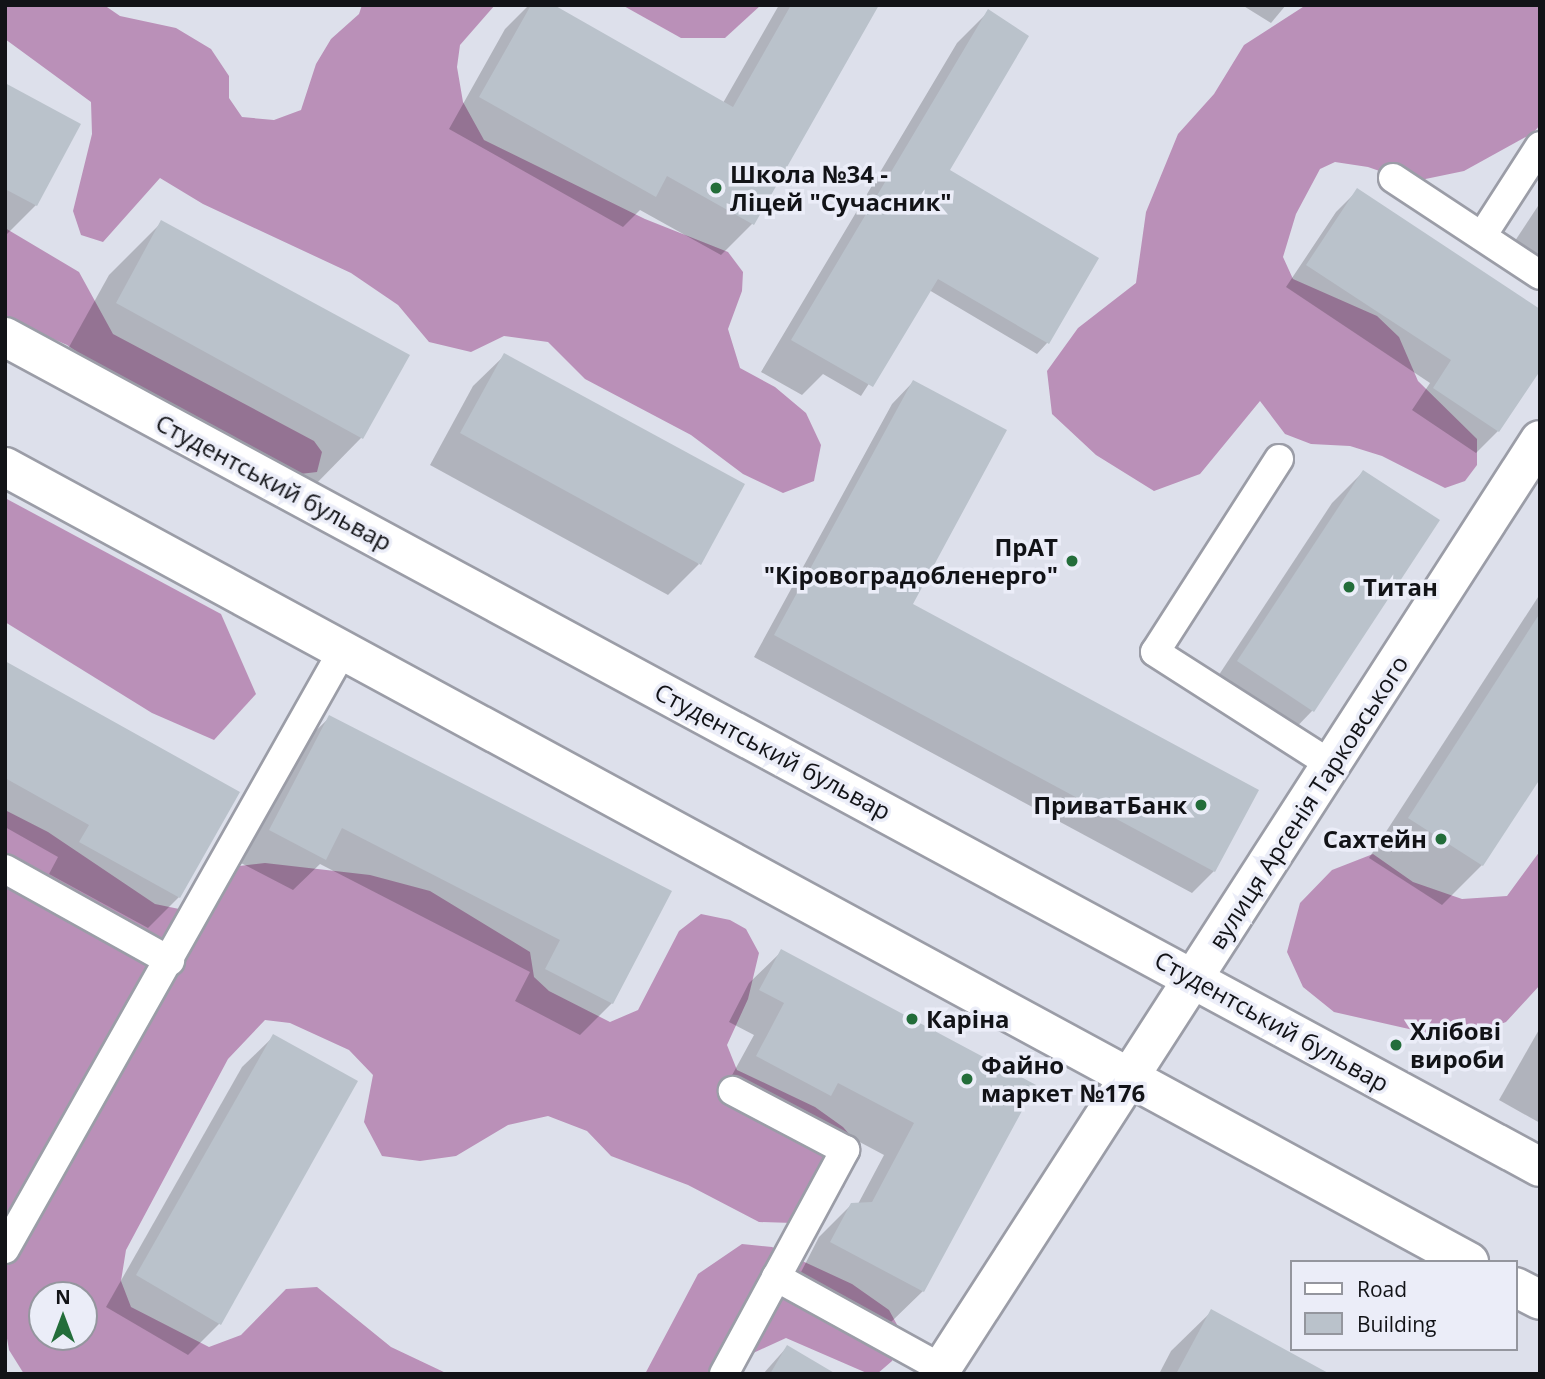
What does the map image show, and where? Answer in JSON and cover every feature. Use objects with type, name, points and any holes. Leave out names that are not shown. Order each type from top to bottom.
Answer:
[{"type":"street","name":"Студентський бульвар","points":[[5,337],[1195,978],[1540,1167]]},
{"type":"street","name":"вулиця Арсенія Тарковського","points":[[940,1371],[1132,1077],[1540,440]]},
{"type":"street","points":[[5,467],[1465,1260]]},
{"type":"street","points":[[1517,1288],[1540,1300]]},
{"type":"lane","points":[[1482,236],[1540,146]]},
{"type":"lane","points":[[1393,178],[1540,275]]},
{"type":"lane","points":[[1279,459],[1155,652],[1332,765]]},
{"type":"lane","points":[[5,1249],[170,961],[343,650]]},
{"type":"lane","points":[[5,869],[170,961]]},
{"type":"lane","points":[[724,1374],[845,1150],[733,1091]]},
{"type":"lane","points":[[776,1277],[940,1371]]},
{"type":"shaded area","points":[[5,5],[104,5],[120,16],[176,28],[211,49],[229,76],[229,98],[242,117],[274,120],[301,110],[316,64],[331,39],[359,14],[362,5],[495,5],[460,45],[457,67],[463,102],[484,140],[645,219],[728,252],[743,272],[742,291],[728,329],[740,368],[775,387],[806,413],[821,445],[814,481],[783,493],[743,474],[691,435],[585,379],[548,342],[504,336],[471,352],[429,342],[398,305],[351,273],[203,204],[160,178],[103,242],[81,235],[73,211],[92,134],[91,102],[5,39]]},
{"type":"shaded area","points":[[622,5],[761,5],[725,38],[681,38]]},
{"type":"shaded area","points":[[1306,5],[1540,5],[1540,125],[1533,133],[1464,171],[1411,182],[1368,167],[1335,162],[1320,169],[1296,214],[1283,257],[1293,279],[1377,316],[1399,337],[1418,381],[1477,439],[1477,465],[1465,481],[1445,488],[1382,456],[1350,446],[1311,444],[1285,434],[1260,401],[1200,474],[1154,491],[1096,455],[1052,414],[1047,371],[1078,328],[1136,283],[1146,212],[1178,134],[1214,94],[1244,45]]},
{"type":"shaded area","points":[[5,228],[79,272],[113,334],[314,441],[322,452],[317,472],[300,474],[271,463],[145,398],[67,345],[5,318]]},
{"type":"shaded area","points":[[5,498],[221,614],[256,694],[214,740],[152,713],[5,622]]},
{"type":"shaded area","points":[[5,810],[48,832],[155,904],[184,910],[231,867],[265,863],[370,875],[430,891],[530,952],[534,977],[549,991],[610,1022],[638,1010],[679,931],[701,914],[730,920],[746,929],[759,953],[748,999],[727,1045],[737,1070],[815,1107],[843,1127],[856,1142],[844,1187],[821,1212],[793,1223],[759,1222],[688,1185],[611,1156],[587,1131],[548,1116],[508,1125],[456,1156],[420,1161],[382,1156],[364,1122],[373,1075],[349,1050],[290,1023],[265,1020],[228,1059],[126,1250],[121,1281],[131,1307],[209,1347],[241,1335],[286,1289],[317,1287],[391,1347],[448,1374],[24,1374],[9,1350],[5,1327]]},
{"type":"shaded area","points":[[1540,851],[1540,985],[1506,1022],[1462,1038],[1431,1034],[1334,1012],[1303,987],[1287,952],[1300,903],[1332,870],[1373,854],[1413,882],[1462,899],[1507,896]]},
{"type":"shaded area","points":[[742,1244],[772,1247],[852,1284],[889,1310],[901,1332],[892,1361],[877,1374],[869,1374],[786,1338],[751,1354],[741,1374],[645,1374],[698,1274]]},
{"type":"building","points":[[531,5],[554,5],[733,107],[791,5],[879,5],[754,225],[667,176],[656,197],[479,97]]},
{"type":"building","points":[[988,9],[1029,36],[950,170],[1099,258],[1049,344],[938,279],[873,387],[791,340]]},
{"type":"building","points":[[5,83],[81,124],[37,206],[5,189]]},
{"type":"building","points":[[1357,188],[1540,309],[1540,371],[1499,432],[1433,388],[1451,360],[1306,265]]},
{"type":"building","points":[[161,220],[410,355],[363,439],[116,303]]},
{"type":"building","points":[[504,353],[745,484],[701,565],[460,433]]},
{"type":"building","points":[[913,380],[1007,430],[913,604],[1259,790],[1215,872],[774,635]]},
{"type":"building","points":[[1363,470],[1440,520],[1314,712],[1237,661]]},
{"type":"building","points":[[1540,613],[1540,779],[1483,866],[1408,818]]},
{"type":"building","points":[[5,661],[240,792],[180,898],[79,842],[89,825],[5,778]]},
{"type":"building","points":[[329,715],[672,891],[613,1004],[545,969],[560,940],[342,828],[326,860],[269,830]]},
{"type":"building","points":[[781,949],[1036,1085],[924,1292],[830,1242],[851,1203],[872,1202],[914,1123],[838,1083],[831,1096],[756,1056],[784,1003],[759,990]]},
{"type":"building","points":[[273,1034],[358,1081],[221,1325],[136,1275]]},
{"type":"building","points":[[1211,1309],[1330,1374],[1176,1374]]},
{"type":"building","points":[[787,1345],[836,1374],[770,1374]]},
{"type":"place","name":"Школа №34 - Ліцей \"Сучасник\"","points":[[716,188]]},
{"type":"place","name":"ПрАТ \"Кіровоградобленерго\"","points":[[1072,561]]},
{"type":"place","name":"Титан","points":[[1349,587]]},
{"type":"place","name":"ПриватБанк","points":[[1201,805]]},
{"type":"place","name":"Сахтейн","points":[[1441,839]]},
{"type":"place","name":"Каріна","points":[[912,1019]]},
{"type":"place","name":"Хлібові вироби","points":[[1396,1045]]},
{"type":"place","name":"Файно маркет №176","points":[[967,1079]]}]
